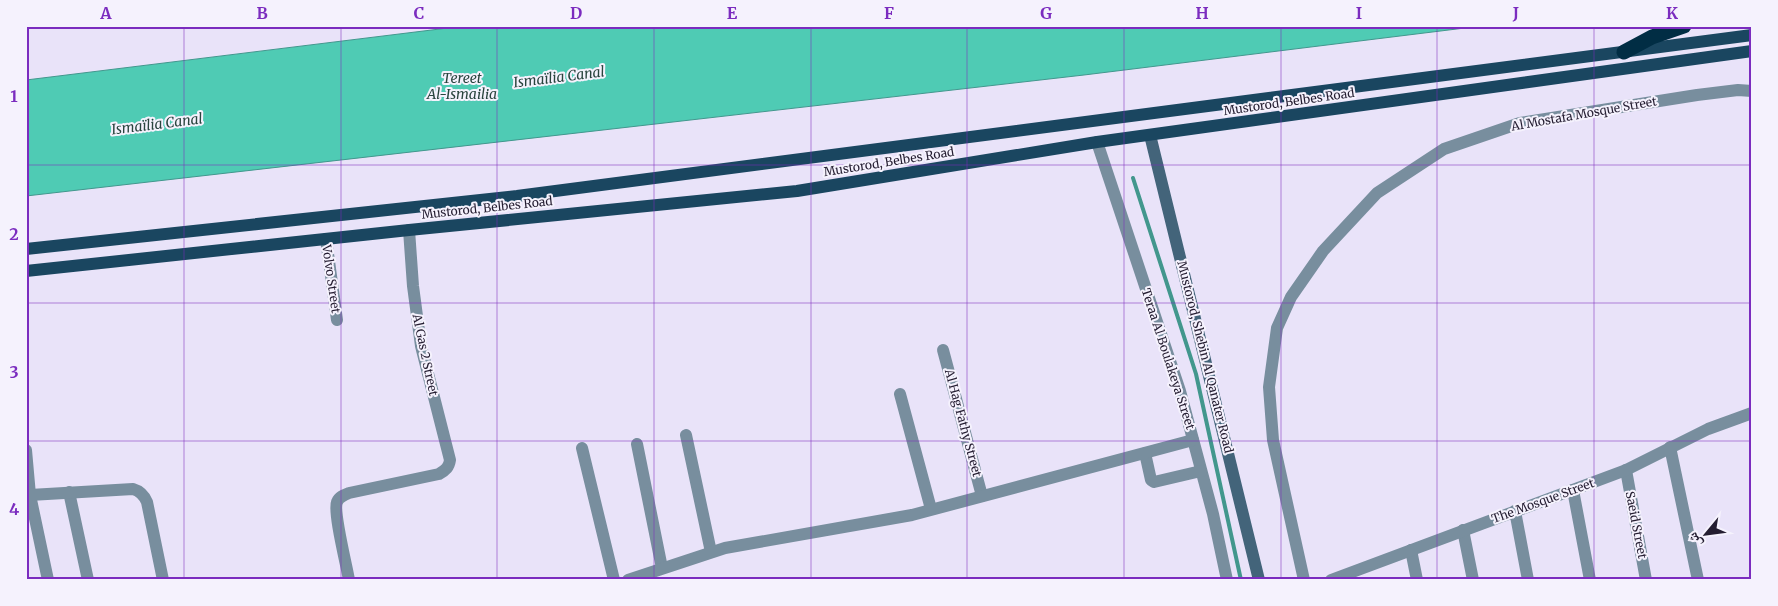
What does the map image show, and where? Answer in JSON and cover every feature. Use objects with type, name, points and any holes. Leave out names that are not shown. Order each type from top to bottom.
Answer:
[{"type":"highway","points":[[1624,52],[1652,37],[1684,26]]},
{"type":"main road","name":"Mustorod, Belbes Road","points":[[26,249],[517,196],[1752,35]]},
{"type":"main road","name":"Mustorod, Belbes Road","points":[[26,271],[797,191],[1097,142],[1752,51]]},
{"type":"main road","name":"Mustorod, Shebin Al Qanater Road","points":[[1150,135],[1259,580]]},
{"type":"street","points":[[1735,54],[1752,58]]},
{"type":"street","name":"Al Mostafa Mosque Street","points":[[1304,580],[1273,440],[1269,387],[1276,328],[1291,297],[1323,251],[1377,192],[1444,149],[1520,123],[1697,95],[1738,90],[1752,91]]},
{"type":"street","name":"Teraa Al Boulakeya Street","points":[[1097,142],[1180,391],[1202,471],[1227,580]]},
{"type":"street","name":"Al Gas 2 Street","points":[[346,579],[336,505],[337,500],[349,493],[439,474],[449,466],[450,460],[421,346],[409,230]]},
{"type":"street","name":"Volvo Street","points":[[326,239],[337,320]]},
{"type":"street","name":"Al Hag Fathy Street","points":[[943,350],[982,496]]},
{"type":"street","points":[[900,394],[932,509]]},
{"type":"street","name":"The Mosque Street","points":[[1331,580],[1626,470],[1708,429],[1752,413]]},
{"type":"street","points":[[686,435],[711,552]]},
{"type":"street","points":[[628,580],[711,552],[757,541],[888,520],[1193,440]]},
{"type":"street","points":[[637,444],[662,568]]},
{"type":"street","points":[[1670,447],[1698,580]]},
{"type":"street","points":[[582,448],[614,580]]},
{"type":"street","points":[[26,450],[30,495],[48,580]]},
{"type":"street","points":[[1145,453],[1151,480],[1154,482],[1202,471]]},
{"type":"street","name":"Saeid Street","points":[[1626,470],[1646,580]]},
{"type":"street","points":[[30,495],[133,489],[142,493],[147,502],[163,580]]},
{"type":"street","points":[[1573,490],[1590,580]]},
{"type":"street","points":[[69,492],[88,580]]},
{"type":"street","points":[[1515,511],[1528,580]]},
{"type":"street","points":[[1463,530],[1473,580]]},
{"type":"street","points":[[1410,550],[1417,580]]},
{"type":"water","name":"Tereet Al-Ismailia","points":[[464,26],[1481,26],[1084,75],[26,196],[26,80]]},
{"type":"waterway","points":[[1133,178],[1196,374],[1241,580]]},
{"type":"water label","name":"Ismaïlia Canal","points":[[559,77]]},
{"type":"water label","name":"Ismaïlia Canal","points":[[157,124]]}]
